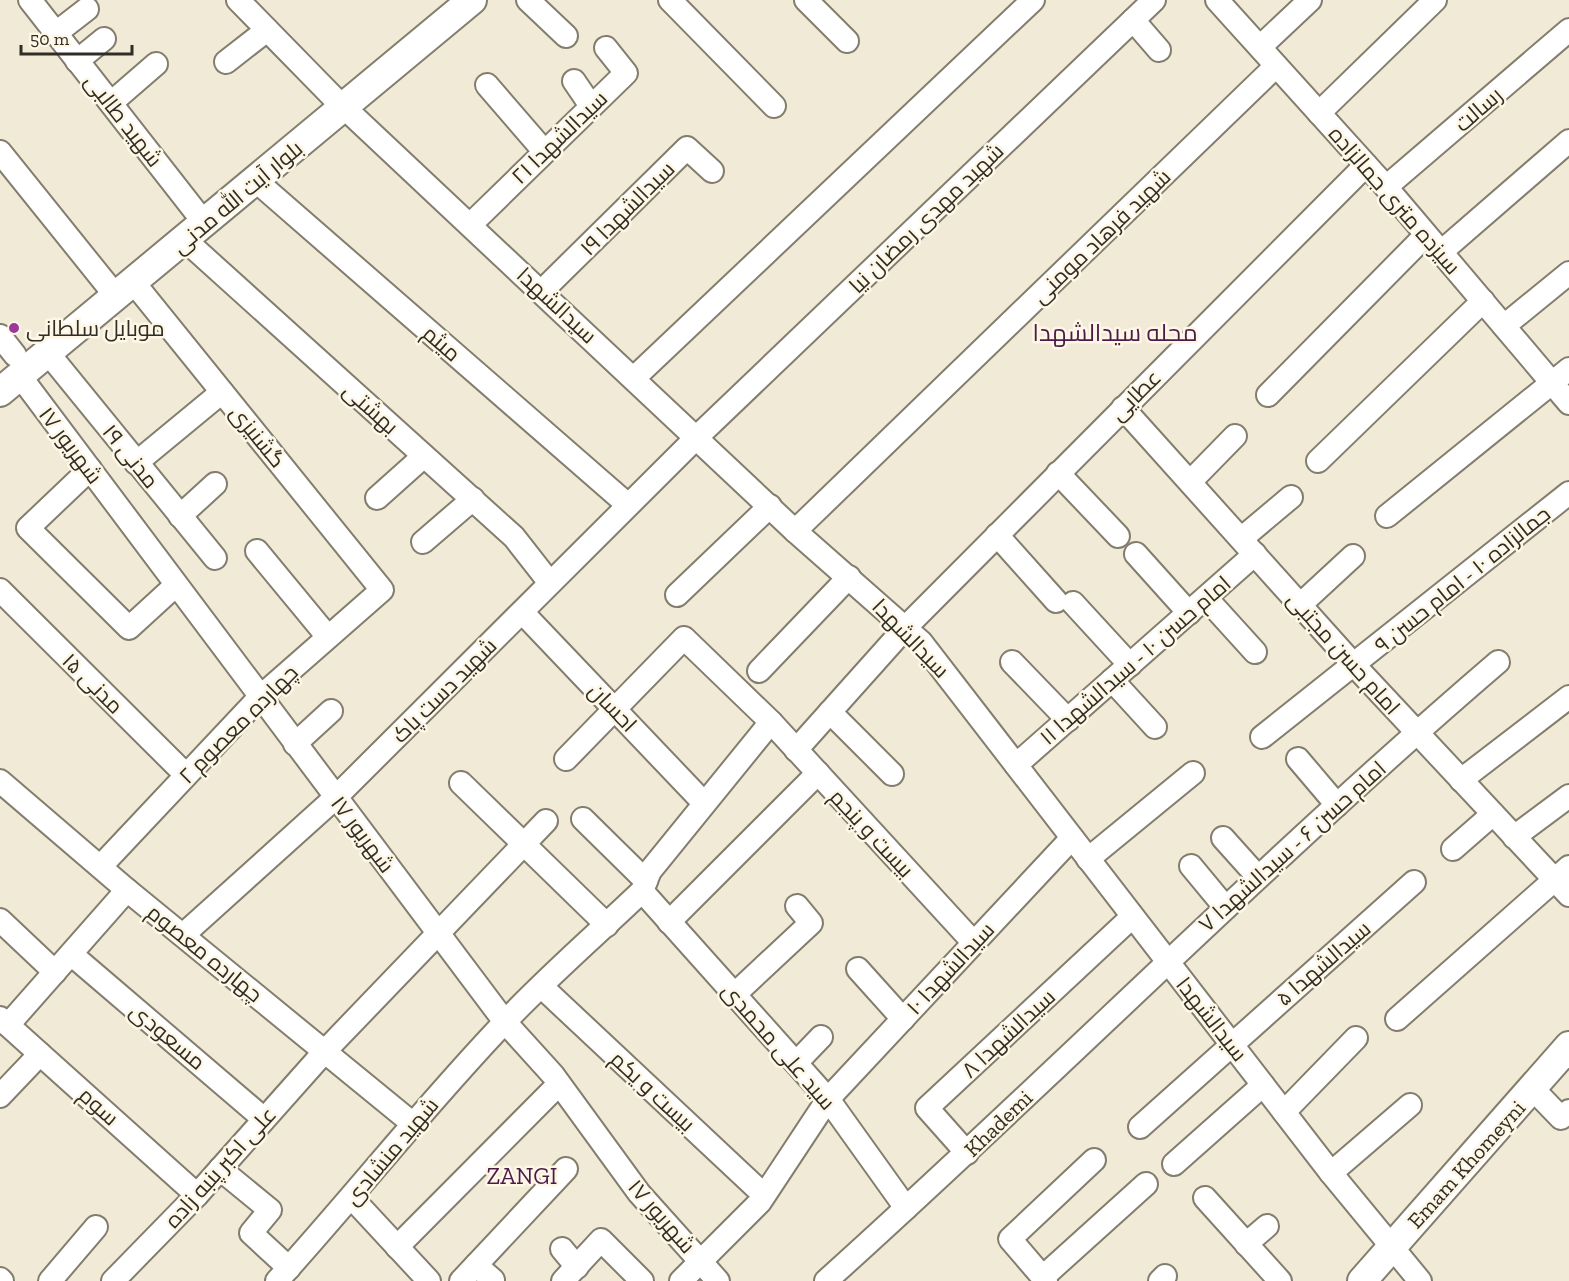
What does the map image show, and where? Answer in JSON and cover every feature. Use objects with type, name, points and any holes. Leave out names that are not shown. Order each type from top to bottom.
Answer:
[{"type":"main road","name":"بلوار آیت الله مدنی","points":[[7,365],[185,240],[255,180],[447,0]]},
{"type":"main road","name":"بلوار آیت الله مدنی","points":[[7,365],[48,353],[195,211],[472,0]]},
{"type":"main road","name":"Emam Khomeyni","points":[[1362,1281],[1569,1046]]},
{"type":"street","name":"شهید طالبی","points":[[30,0],[195,211]]},
{"type":"street","name":"سیدالشهدا","points":[[238,0],[338,102],[698,436],[795,531],[906,627],[943,669],[1331,1173],[1420,1281]]},
{"type":"street","points":[[528,0],[566,36]]},
{"type":"street","points":[[670,0],[774,106]]},
{"type":"street","points":[[806,0],[847,41]]},
{"type":"street","points":[[634,378],[1033,0]]},
{"type":"street","name":"شهید مهدی رمضان نیا","points":[[698,436],[1154,0]]},
{"type":"street","name":"سیزده متری جمالزاده","points":[[1217,0],[1386,187],[1504,326],[1561,376],[1569,403]]},
{"type":"street","points":[[1260,47],[1310,0]]},
{"type":"street","points":[[1319,113],[1435,0]]},
{"type":"street","points":[[56,33],[87,9]]},
{"type":"street","points":[[1133,20],[1159,50]]},
{"type":"street","points":[[226,62],[267,30]]},
{"type":"street","name":"رسالت","points":[[1386,187],[1569,30]]},
{"type":"street","points":[[77,61],[104,39]]},
{"type":"street","name":"سیدالشهدا ۲۱","points":[[470,225],[626,73],[606,48]]},
{"type":"street","points":[[111,104],[156,64]]},
{"type":"street","name":"شهید فرهاد مومنی","points":[[795,531],[1276,66]]},
{"type":"street","points":[[574,81],[591,106]]},
{"type":"street","points":[[487,84],[544,151]]},
{"type":"street","points":[[1441,252],[1569,141]]},
{"type":"street","name":"سیدالشهدا ۱۹","points":[[542,291],[687,148],[712,171]]},
{"type":"street","name":"گشنیزی","points":[[0,153],[222,392],[382,590]]},
{"type":"street","name":"عطایی","points":[[796,750],[906,627],[1366,165]]},
{"type":"street","name":"میثم","points":[[255,180],[628,505]]},
{"type":"street","points":[[1268,395],[1426,234]]},
{"type":"street","name":"بهشتی","points":[[185,240],[514,537],[550,583]]},
{"type":"street","points":[[1504,326],[1569,273]]},
{"type":"street","points":[[1318,460],[1482,301]]},
{"type":"street","name":"مدنی ۱۹","points":[[48,353],[214,558]]},
{"type":"street","name":"۱۷ شهریور","points":[[7,365],[90,469],[505,1022],[559,1084],[639,1193],[718,1281]]},
{"type":"street","points":[[1387,516],[1561,376]]},
{"type":"street","points":[[136,463],[222,392]]},
{"type":"street","name":"امام حسن مجتبی","points":[[1123,408],[1300,605],[1514,837],[1564,881]]},
{"type":"street","name":"شهید دست پاک","points":[[183,935],[335,798],[698,436]]},
{"type":"street","points":[[1190,482],[1235,436]]},
{"type":"street","points":[[377,498],[424,456]]},
{"type":"street","points":[[90,469],[28,528],[129,628],[176,585]]},
{"type":"street","points":[[1058,473],[1118,536]]},
{"type":"street","points":[[180,516],[215,484]]},
{"type":"street","name":"جمالزاده ۱۰ - امام حسن ۹","points":[[1262,737],[1569,493]]},
{"type":"street","name":"امام حسن ۱۰ - سیدالشهدا ۱۱","points":[[1016,765],[1197,605],[1291,497]]},
{"type":"street","points":[[423,542],[473,500]]},
{"type":"street","points":[[677,595],[770,506]]},
{"type":"street","points":[[997,535],[1130,664]]},
{"type":"street","points":[[256,551],[328,637]]},
{"type":"street","points":[[1136,554],[1255,652]]},
{"type":"street","points":[[1300,605],[1353,556]]},
{"type":"street","points":[[759,671],[849,577]]},
{"type":"street","name":"مدنی ۱۵","points":[[0,590],[186,775]]},
{"type":"street","name":"چهارده معصوم ۲","points":[[101,866],[260,697],[382,590]]},
{"type":"street","name":"احسان","points":[[522,612],[703,802]]},
{"type":"street","name":"بیست و پنجم","points":[[615,710],[684,638],[771,722],[974,943]]},
{"type":"street","points":[[1012,662],[1068,720]]},
{"type":"street","name":"امام حسن ۶ - سیدالشهدا ۷","points":[[1167,961],[1417,732],[1498,662]]},
{"type":"street","points":[[1112,680],[1155,727]]},
{"type":"street","points":[[1461,780],[1569,697]]},
{"type":"street","points":[[566,759],[615,710]]},
{"type":"street","points":[[295,744],[331,711]]},
{"type":"street","points":[[830,712],[892,774]]},
{"type":"street","name":"شهید منشادی","points":[[283,1274],[352,1198],[412,1123],[505,1022],[607,926],[644,886],[650,871],[703,802],[771,722]]},
{"type":"street","points":[[1298,759],[1337,805]]},
{"type":"street","points":[[669,922],[818,773]]},
{"type":"street","points":[[1088,859],[1193,773]]},
{"type":"street","name":"چهارده معصوم","points":[[0,781],[127,890],[326,1050],[412,1123]]},
{"type":"street","points":[[461,783],[607,926]]},
{"type":"street","points":[[1514,837],[1569,796]]},
{"type":"street","points":[[1453,849],[1493,814]]},
{"type":"street","name":"سید علی محمدی","points":[[583,819],[644,886],[669,922],[828,1099],[906,1208]]},
{"type":"street","name":"علی اکبر پنبه زاده","points":[[113,1281],[197,1195],[326,1050],[436,933],[546,821]]},
{"type":"street","name":"سیدالشهدا ۱۰","points":[[681,1281],[764,1195],[828,1099],[1072,838]]},
{"type":"street","points":[[1223,838],[1258,877]]},
{"type":"street","points":[[1191,866],[1225,908]]},
{"type":"street","points":[[1397,1019],[1564,881]]},
{"type":"street","name":"سیدالشهدا ۵","points":[[1140,1126],[1414,882]]},
{"type":"street","points":[[4,1022],[55,972],[127,890]]},
{"type":"street","points":[[735,994],[811,923],[797,906]]},
{"type":"street","name":"سیدالشهدا ۸","points":[[967,1153],[927,1108],[1132,917]]},
{"type":"street","points":[[0,920],[55,972]]},
{"type":"street","name":"مسعودی","points":[[71,954],[264,1119]]},
{"type":"street","name":"Khademi","points":[[834,1279],[1167,961]]},
{"type":"street","points":[[858,969],[903,1019]]},
{"type":"street","name":"بیست و یکم","points":[[542,987],[764,1195]]},
{"type":"street","name":"سوم","points":[[4,1022],[197,1195]]},
{"type":"street","points":[[796,1063],[821,1037]]},
{"type":"street","points":[[1284,1112],[1356,1038]]},
{"type":"street","points":[[0,1096],[40,1053]]},
{"type":"street","points":[[397,1247],[559,1084]]},
{"type":"street","points":[[1174,1164],[1263,1084]]},
{"type":"street","points":[[1533,1089],[1566,1119]]},
{"type":"street","points":[[1331,1173],[1410,1105]]},
{"type":"street","points":[[1094,1160],[1010,1239],[1045,1279],[1146,1184]]},
{"type":"street","points":[[220,1169],[270,1210],[251,1233],[283,1274]]},
{"type":"street","points":[[493,1280],[468,1273],[566,1169]]},
{"type":"street","points":[[352,1198],[429,1281]]},
{"type":"street","points":[[1204,1198],[1280,1281]]},
{"type":"street","points":[[1246,1244],[1267,1226]]},
{"type":"street","points":[[50,1281],[96,1227]]},
{"type":"street","points":[[562,1249],[570,1274],[601,1240],[642,1281]]},
{"type":"place","name":"موبایل سلطانی","points":[[14,328]]},
{"type":"district","name":"محله سیدالشهدا","points":[[1115,333]]},
{"type":"district","name":"ZANGI","points":[[522,1176]]}]
